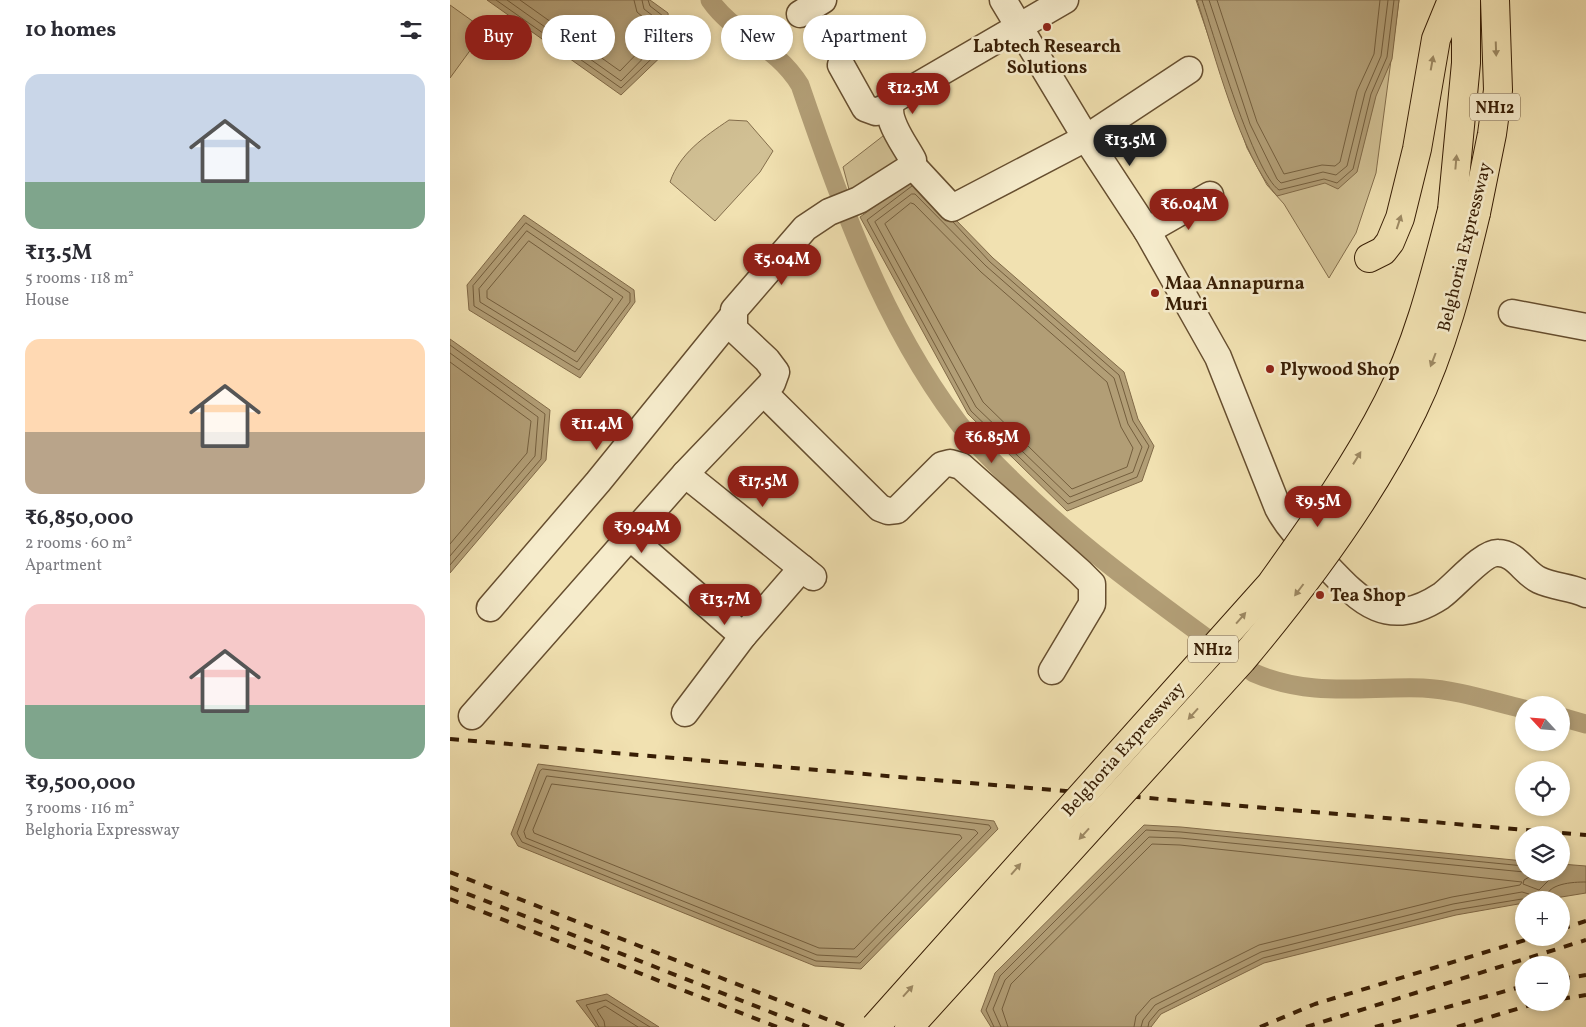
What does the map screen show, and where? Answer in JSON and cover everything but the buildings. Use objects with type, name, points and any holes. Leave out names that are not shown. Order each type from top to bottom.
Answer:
[{"type":"highway","points":[[1370,258],[1382,251],[1390,242],[1400,218],[1417,149],[1436,39],[1452,0]]},
{"type":"highway","name":"Belghoria Expressway","points":[[909,1027],[1242,660],[1283,611],[1333,544],[1412,411],[1435,357],[1457,289],[1464,211],[1466,0]]},
{"type":"highway","name":"Belghoria Expressway","points":[[876,1027],[1271,584],[1323,512],[1363,448],[1389,400],[1415,338],[1492,134],[1498,90],[1495,0]]},
{"type":"street","points":[[800,14],[823,0]]},
{"type":"street","points":[[1003,0],[1086,138],[1147,231],[1218,357],[1278,508],[1287,525],[1357,598],[1385,610],[1401,612],[1420,606],[1441,596],[1488,554],[1499,553],[1509,556],[1537,579],[1580,592]]},
{"type":"street","points":[[841,65],[865,108],[876,112],[889,106],[900,94],[1020,28],[1065,0]]},
{"type":"street","points":[[912,165],[952,208],[976,193],[1086,138],[1189,70]]},
{"type":"street","points":[[490,608],[598,482],[732,317],[737,304],[805,228],[829,212],[859,200],[904,174],[912,165],[913,160],[890,116],[889,106]]},
{"type":"street","points":[[1147,231],[1210,195]]},
{"type":"street","points":[[1512,313],[1586,327]]},
{"type":"street","points":[[732,317],[734,328],[769,375],[880,508],[888,511],[897,510],[942,465],[950,463],[961,466],[1092,584],[1092,604],[1052,671]]},
{"type":"street","points":[[472,716],[685,474],[769,375]]},
{"type":"street","points":[[685,474],[808,573],[743,636],[685,713]]},
{"type":"street","points":[[630,537],[743,636]]},
{"type":"shaded area","points":[[1196,0],[1399,0],[1376,173],[1356,233],[1329,278],[1284,204],[1267,185],[1247,148]]},
{"type":"shaded area","points":[[450,5],[465,16],[465,57],[450,78]]},
{"type":"shaded area","points":[[729,120],[747,121],[773,151],[760,172],[715,221],[670,182],[686,154],[702,139]]},
{"type":"shaded area","points":[[892,129],[906,161],[850,193],[843,167]]},
{"type":"water","points":[[487,0],[650,0],[668,15],[625,15],[625,60],[657,60],[621,95],[572,60],[615,60],[615,15],[542,15],[542,39],[532,32],[532,15],[508,15]]},
{"type":"water","points":[[1197,0],[1399,0],[1392,59],[1376,96],[1357,172],[1338,189],[1325,183],[1277,196],[1251,156],[1240,130],[1220,75]]},
{"type":"water","points":[[915,178],[993,258],[1124,372],[1138,419],[1154,446],[1142,481],[1067,511],[968,414],[860,217]]},
{"type":"water","points":[[524,215],[634,290],[635,302],[580,378],[469,310],[467,285]]},
{"type":"water","points":[[450,339],[550,410],[546,460],[450,573]]},
{"type":"water","points":[[538,764],[994,821],[998,829],[861,969],[815,966],[518,846],[511,834]]},
{"type":"water","points":[[1144,825],[1515,860],[1515,881],[1570,881],[1570,865],[1586,866],[1586,893],[1570,896],[1570,891],[1515,891],[1515,905],[1456,915],[1264,963],[1161,1014],[1151,1027],[991,1027],[981,1011],[995,973]]},
{"type":"water","points":[[607,994],[659,1027],[596,1027],[576,1001]]},
{"type":"waterway","points":[[710,0],[731,23],[779,60],[800,85],[847,216],[865,259],[906,343],[930,383],[957,421],[978,446],[1073,536],[1132,583],[1254,673],[1275,681],[1317,688],[1436,689],[1461,693],[1515,707]]},
{"type":"waterway","points":[[1570,720],[1586,724]]},
{"type":"railway","points":[[450,739],[1586,835]]},
{"type":"railway","points":[[450,872],[847,1027]]},
{"type":"railway","points":[[450,887],[809,1027]]},
{"type":"railway","points":[[450,899],[777,1027]]},
{"type":"railway","points":[[1570,926],[1586,921]]},
{"type":"railway","points":[[1306,1027],[1586,940]]},
{"type":"railway","points":[[1260,1027],[1315,1004],[1515,943]]},
{"type":"railway","points":[[1570,978],[1586,975]]},
{"type":"railway","points":[[1375,1027],[1515,988]]},
{"type":"railway","points":[[1570,998],[1586,995]]},
{"type":"railway","points":[[1457,1027],[1515,1010]]},
{"type":"place","name":"Labtech Research Solutions","points":[[1047,27]]},
{"type":"place","name":"Maa Annapurna Muri","points":[[1155,293]]},
{"type":"place","name":"Plywood Shop","points":[[1270,369]]},
{"type":"place","name":"Tea Shop","points":[[1320,595]]}]
